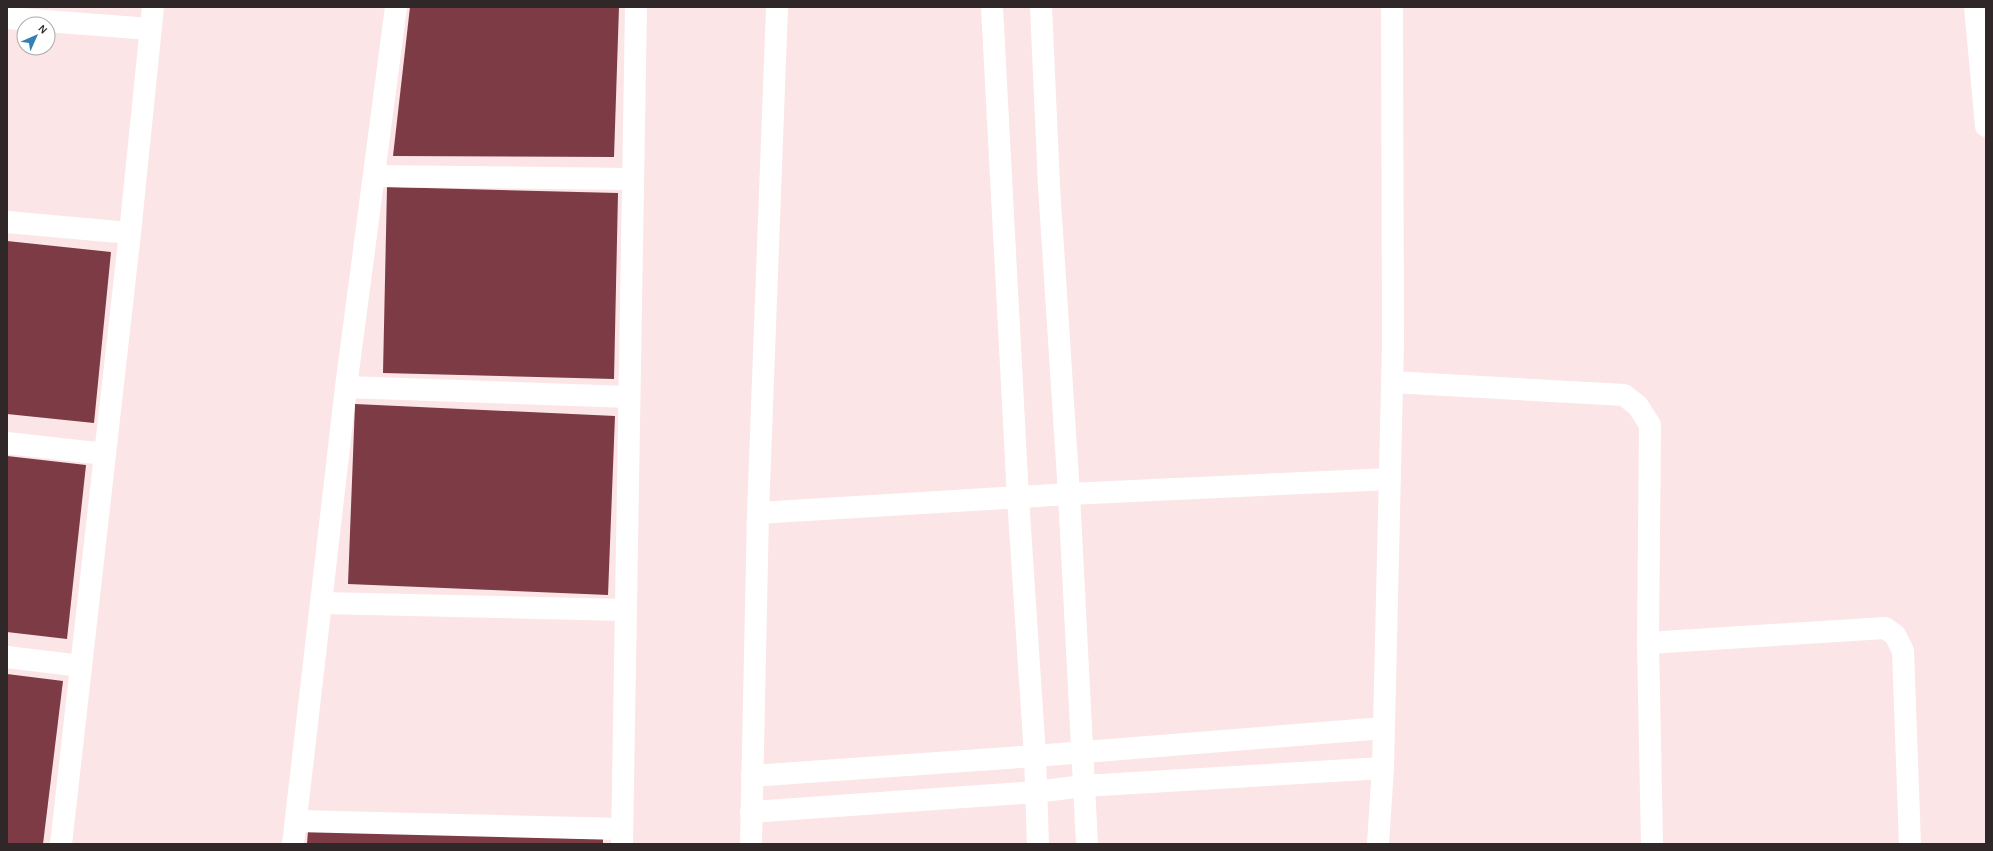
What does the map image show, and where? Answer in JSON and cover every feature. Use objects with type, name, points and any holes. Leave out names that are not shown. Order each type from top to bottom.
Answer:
[{"type":"street","points":[[61,844],[130,233],[153,7]]},
{"type":"street","points":[[293,844],[346,387],[396,7]]},
{"type":"street","points":[[296,821],[622,836],[636,7]]},
{"type":"street","points":[[751,844],[758,513],[777,7]]},
{"type":"street","points":[[992,7],[1018,498],[1035,756],[1038,844]]},
{"type":"street","points":[[1040,7],[1049,186],[1069,494],[1086,844]]},
{"type":"street","points":[[1378,844],[1383,768],[1392,382],[1392,7]]},
{"type":"street","points":[[1975,7],[1986,126]]},
{"type":"street","points":[[7,18],[150,29]]},
{"type":"street","points":[[374,176],[633,179]]},
{"type":"street","points":[[7,222],[130,233]]},
{"type":"street","points":[[1392,382],[1624,395],[1638,406],[1650,426],[1648,642],[1652,844]]},
{"type":"street","points":[[346,387],[629,397]]},
{"type":"street","points":[[7,444],[105,454]]},
{"type":"street","points":[[758,513],[1069,494],[1390,480]]},
{"type":"street","points":[[321,603],[625,610]]},
{"type":"street","points":[[1648,642],[1885,628],[1895,635],[1904,650],[1910,844]]},
{"type":"street","points":[[7,657],[81,666]]},
{"type":"street","points":[[752,776],[1035,756],[1384,728]]},
{"type":"street","points":[[751,812],[1036,792],[1083,786],[1383,768]]},
{"type":"building","points":[[410,7],[619,7],[614,157],[393,156]]},
{"type":"building","points":[[387,187],[618,193],[614,379],[383,373]]},
{"type":"building","points":[[7,241],[111,252],[94,423],[7,414]]},
{"type":"building","points":[[355,404],[615,416],[608,595],[348,584]]},
{"type":"building","points":[[7,456],[86,465],[67,639],[7,632]]},
{"type":"building","points":[[7,674],[63,681],[43,844],[7,844]]},
{"type":"building","points":[[308,831],[603,839],[603,844],[307,844]]}]
